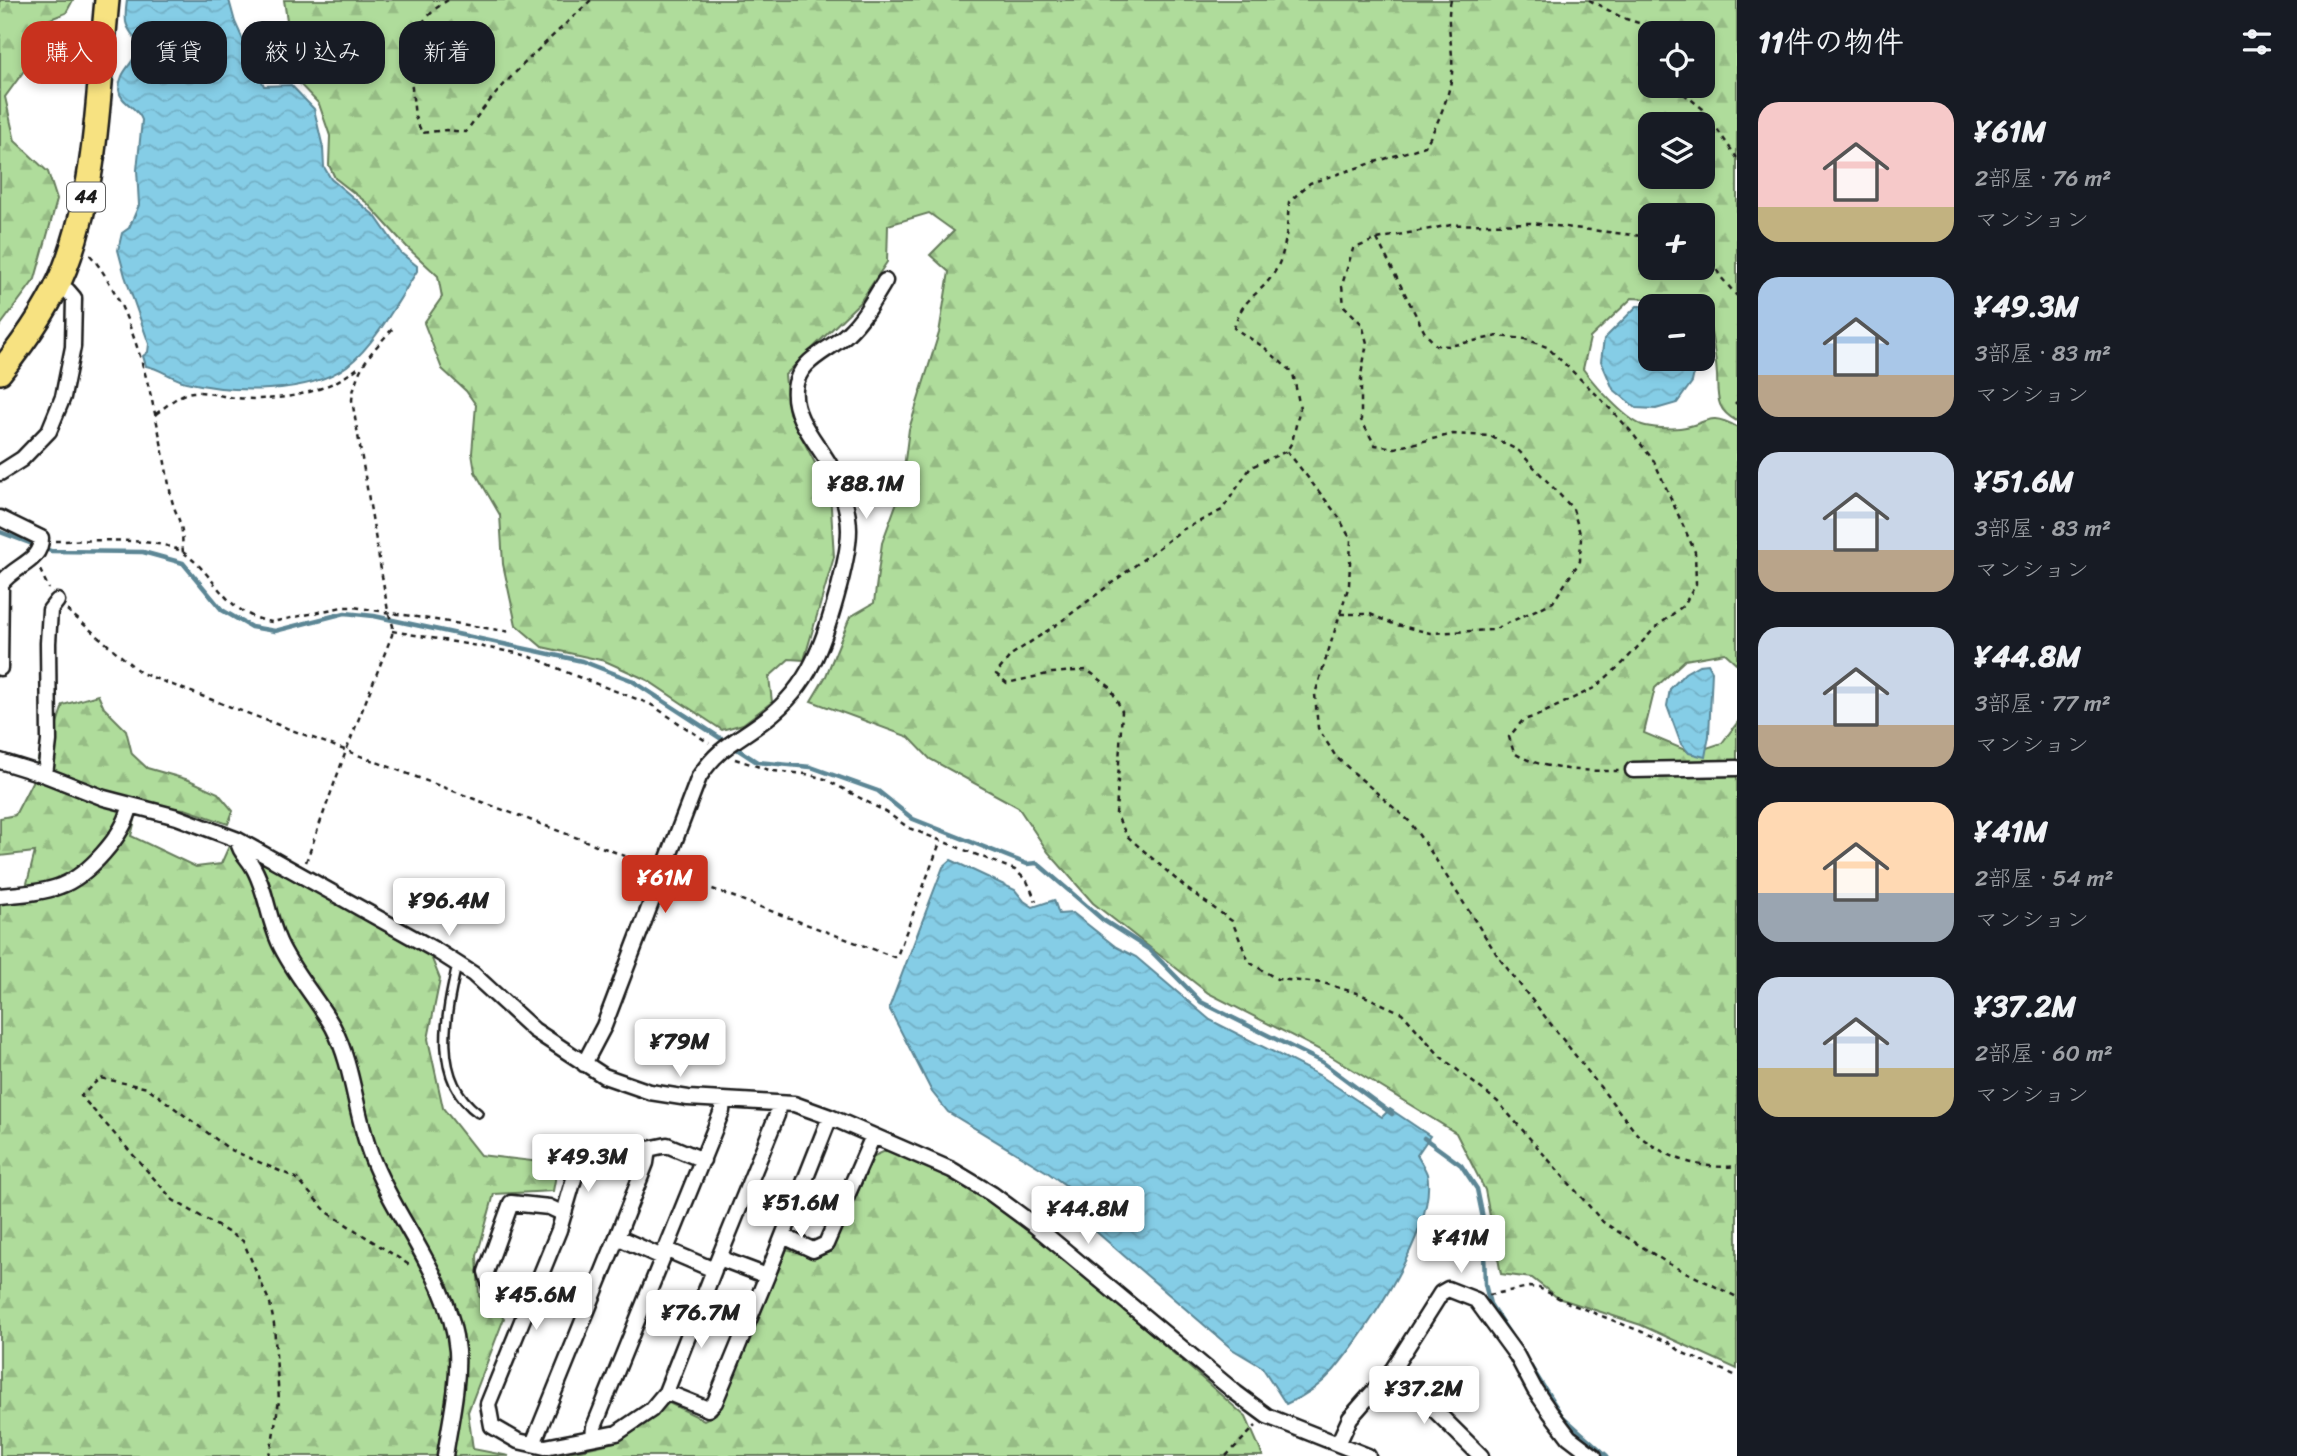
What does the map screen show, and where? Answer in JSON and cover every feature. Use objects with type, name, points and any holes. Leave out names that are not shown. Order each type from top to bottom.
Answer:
[{"type":"main road","name":"44","points":[[0,372],[44,311],[78,232],[88,189],[107,0]]},
{"type":"street","points":[[584,1064],[604,1026],[699,777],[709,761],[728,744],[766,719],[795,693],[814,661],[847,557],[850,528],[845,504],[832,470],[798,414],[795,389],[806,363],[848,334],[862,318],[885,281]]},
{"type":"street","points":[[0,473],[22,458],[49,431],[63,397],[73,347],[74,298],[57,285]]},
{"type":"street","points":[[0,518],[39,548],[8,573],[1,584],[0,668]]},
{"type":"street","points":[[45,775],[49,741],[50,610],[57,601]]},
{"type":"street","points":[[0,761],[130,807],[177,817],[238,840],[473,974],[534,1030],[604,1076],[650,1091],[723,1101],[794,1104],[952,1170],[992,1194],[1044,1233],[1267,1416],[1368,1456]]},
{"type":"street","points":[[1633,770],[1737,768]]},
{"type":"street","points":[[0,896],[59,887],[78,876],[116,839],[126,824],[130,807]]},
{"type":"street","points":[[238,840],[238,848],[253,867],[278,940],[292,967],[333,1028],[347,1063],[360,1126],[373,1161],[440,1289],[452,1322],[457,1350],[457,1378],[445,1456]]},
{"type":"street","points":[[593,1437],[594,1427],[722,1111],[723,1101]]},
{"type":"street","points":[[703,1160],[667,1145],[649,1149],[590,1150],[581,1155],[564,1214],[488,1404],[492,1426],[518,1441],[545,1447],[617,1433],[652,1410],[666,1392],[777,1115],[778,1105]]},
{"type":"street","points":[[666,1392],[708,1409],[715,1402],[830,1117]]},
{"type":"street","points":[[783,1236],[813,1250],[826,1244],[873,1136]]},
{"type":"street","points":[[533,1444],[617,1237],[649,1149]]},
{"type":"street","points":[[528,1306],[491,1290],[486,1272],[511,1203],[549,1207],[564,1214]]},
{"type":"street","points":[[617,1237],[664,1253],[767,1276]]},
{"type":"street","points":[[1338,1444],[1350,1418],[1393,1369],[1441,1293],[1448,1289],[1476,1300],[1517,1356],[1535,1391],[1550,1412],[1569,1437],[1594,1456]]},
{"type":"street","points":[[1393,1369],[1481,1456]]},
{"type":"lane","points":[[457,964],[449,1000],[446,1037],[448,1067],[463,1102],[478,1113]]},
{"type":"path","points":[[448,0],[419,26],[410,69],[415,117],[422,133],[446,130],[466,132],[483,107],[512,76],[590,0]]},
{"type":"path","points":[[1451,0],[1448,11],[1452,74],[1435,130],[1425,146],[1310,183],[1289,202],[1281,259],[1271,277],[1239,310],[1234,328],[1265,348],[1293,373],[1300,408],[1292,442],[1287,451],[1251,467],[1222,510],[1182,530],[1059,623],[1010,656],[996,674],[1007,683],[1052,673],[1087,670],[1110,687],[1122,711],[1116,814],[1127,836],[1186,888],[1232,921],[1249,962],[1277,979],[1323,983],[1360,994],[1402,1013],[1441,1057],[1498,1102],[1603,1222],[1669,1264],[1737,1297]]},
{"type":"path","points":[[1589,0],[1638,23]]},
{"type":"path","points":[[1689,98],[1703,109],[1737,158]]},
{"type":"path","points":[[1340,614],[1370,614],[1393,624],[1430,633],[1493,630],[1553,602],[1580,561],[1581,537],[1573,509],[1519,451],[1490,436],[1453,434],[1395,447],[1374,445],[1361,420],[1361,375],[1367,343],[1362,324],[1344,306],[1342,285],[1353,249],[1377,239],[1451,225],[1531,223],[1638,236]]},
{"type":"path","points":[[1377,239],[1424,333],[1436,345],[1449,346],[1498,336],[1525,339],[1547,347],[1607,405],[1654,461],[1695,552],[1696,584],[1684,605],[1654,629],[1623,663],[1594,688],[1537,716],[1522,720],[1509,737],[1514,753],[1529,762],[1595,771],[1633,770]]},
{"type":"path","points":[[89,254],[116,293],[156,414],[173,505],[181,527],[183,553]]},
{"type":"path","points":[[1715,266],[1737,296]]},
{"type":"path","points":[[156,414],[179,397],[193,392],[239,398],[284,398],[323,388],[345,378],[361,365],[394,327]]},
{"type":"path","points":[[301,875],[392,635],[393,626],[352,400],[354,380],[361,365]]},
{"type":"path","points":[[1287,451],[1338,516],[1351,540],[1349,586],[1315,694],[1318,728],[1336,757],[1409,821],[1499,958],[1637,1134],[1656,1150],[1684,1163],[1737,1166]]},
{"type":"path","points":[[511,632],[342,607],[272,622],[243,612],[225,598],[183,553],[169,547],[149,543],[55,541],[39,548],[57,601],[141,673],[894,957],[897,956],[941,840]]},
{"type":"path","points":[[268,1456],[279,1401],[274,1324],[270,1303],[243,1241],[173,1200],[81,1096],[100,1078],[149,1088],[229,1149],[296,1178],[327,1212],[411,1266],[428,1267]]},
{"type":"path","points":[[1493,1293],[1539,1288],[1571,1304],[1668,1342],[1683,1353],[1737,1376]]},
{"type":"path","points":[[1226,1456],[1267,1416]]},
{"type":"green space","points":[[0,0],[73,0],[66,13],[45,21],[21,21],[21,75],[5,97],[15,141],[48,172],[57,200],[35,279],[0,326]]},
{"type":"green space","points":[[284,0],[1737,0],[1737,421],[1725,412],[1719,402],[1715,361],[1715,294],[1638,294],[1638,298],[1632,298],[1590,338],[1583,369],[1619,409],[1642,425],[1680,428],[1713,419],[1737,427],[1737,664],[1725,653],[1685,660],[1655,688],[1644,733],[1692,753],[1722,743],[1737,723],[1737,1369],[1641,1325],[1558,1298],[1532,1278],[1501,1274],[1485,1190],[1456,1133],[1324,1052],[1208,993],[1093,903],[1048,852],[1018,807],[930,759],[909,737],[811,701],[826,676],[850,617],[874,603],[882,543],[901,491],[909,429],[939,333],[949,272],[930,255],[954,231],[929,213],[888,225],[887,262],[860,302],[785,375],[789,413],[830,492],[834,557],[804,660],[789,659],[769,677],[772,702],[743,724],[722,730],[647,680],[605,661],[542,647],[516,625],[503,564],[500,515],[475,472],[472,453],[476,405],[466,391],[442,369],[424,323],[442,297],[438,276],[367,203],[335,178],[329,165],[330,136],[319,104],[300,84],[385,84],[385,21],[287,21]]},
{"type":"green space","points":[[98,695],[104,708],[126,730],[132,754],[147,768],[189,780],[218,793],[233,811],[228,824],[185,809],[150,806],[136,816],[131,836],[196,867],[221,864],[229,846],[430,954],[440,979],[428,1039],[443,1108],[480,1155],[558,1164],[553,1191],[494,1194],[477,1256],[479,1296],[504,1318],[468,1412],[473,1449],[509,1456],[0,1456],[0,903],[23,899],[35,852],[0,856],[0,818],[15,815],[32,782],[43,740],[55,730],[63,705]]},
{"type":"green space","points":[[892,1148],[990,1199],[1102,1290],[1246,1417],[1263,1456],[555,1456],[619,1441],[669,1403],[704,1420],[716,1414],[787,1249],[814,1257],[831,1252],[874,1156]]},
{"type":"water","points":[[127,0],[229,0],[241,35],[241,84],[291,85],[314,109],[323,148],[324,167],[331,179],[375,216],[401,253],[417,266],[417,271],[376,335],[347,366],[330,375],[291,387],[247,389],[186,382],[146,366],[143,356],[148,352],[149,344],[118,250],[122,233],[129,228],[139,205],[137,170],[142,120],[120,94],[121,78],[131,62],[131,84],[227,84],[227,21],[131,21],[131,32],[126,22]]},
{"type":"water","points":[[1638,306],[1638,371],[1694,371],[1692,382],[1677,403],[1656,409],[1636,408],[1613,389],[1601,361],[1604,339]]},
{"type":"water","points":[[1708,664],[1712,671],[1709,736],[1705,757],[1689,753],[1681,744],[1667,706],[1670,689],[1685,673],[1699,665]]},
{"type":"water","points":[[951,860],[1015,890],[1033,907],[1054,900],[1059,914],[1073,913],[1116,947],[1136,957],[1210,1020],[1319,1075],[1382,1117],[1390,1109],[1430,1136],[1417,1155],[1427,1174],[1427,1196],[1422,1221],[1411,1249],[1364,1331],[1334,1370],[1312,1390],[1286,1404],[1262,1367],[1232,1349],[1086,1223],[1072,1190],[948,1112],[932,1092],[889,1008],[943,867]]},
{"type":"waterway","points":[[0,532],[51,551],[143,552],[183,563],[222,610],[251,627],[275,631],[345,613],[374,616],[582,661],[631,680],[757,762],[811,767],[878,791],[913,819],[1027,864],[1037,863],[1103,920],[1150,950],[1201,1002],[1322,1062],[1392,1114]]},
{"type":"waterway","points":[[1424,1138],[1461,1165],[1477,1189],[1483,1218],[1485,1284],[1490,1304],[1511,1336]]},
{"type":"waterway","points":[[1531,1367],[1562,1416],[1607,1456]]}]
